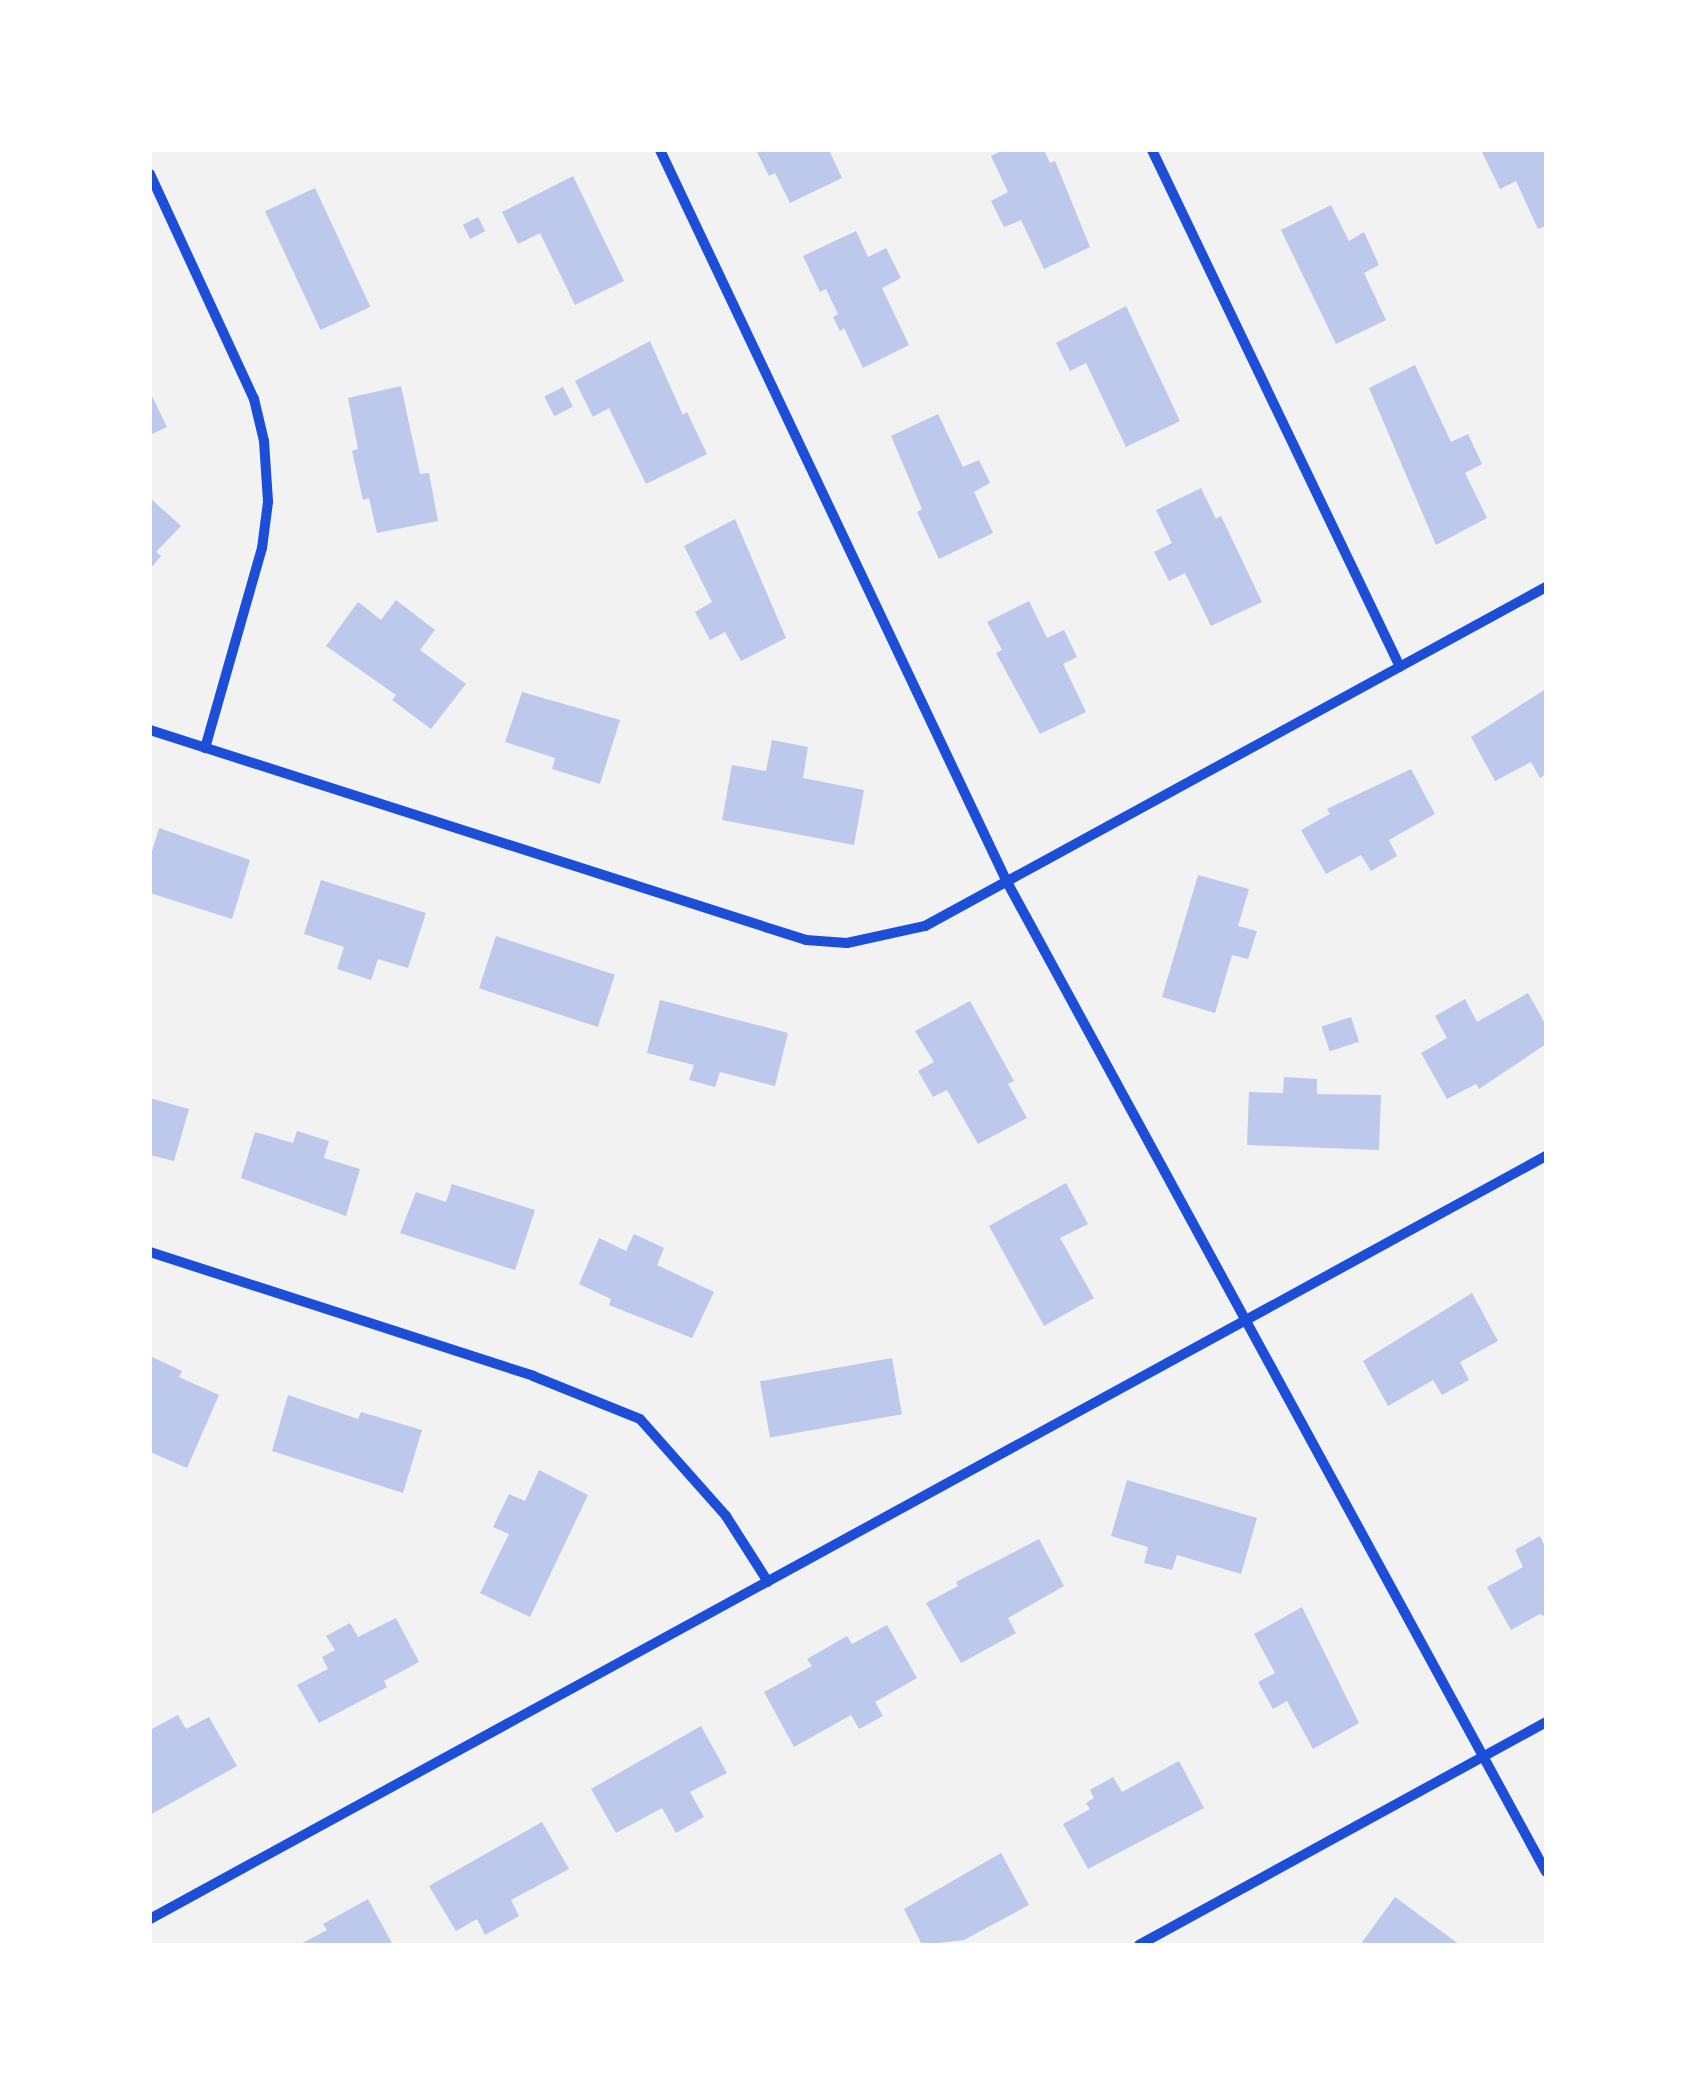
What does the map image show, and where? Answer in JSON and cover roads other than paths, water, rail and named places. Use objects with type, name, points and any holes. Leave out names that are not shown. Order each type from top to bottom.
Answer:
[{"type":"street","points":[[660,150],[1008,882],[1546,1872]]},
{"type":"street","points":[[1152,150],[1400,667]]},
{"type":"street","points":[[150,174],[254,399],[264,441],[268,502],[262,548],[204,748]]},
{"type":"street","points":[[150,730],[806,940],[847,942],[887,938],[926,926],[1546,588]]},
{"type":"street","points":[[150,1920],[1546,1156]]},
{"type":"street","points":[[150,1252],[533,1376],[640,1419],[726,1516],[768,1582]]},
{"type":"street","points":[[1139,1945],[1546,1722]]}]
